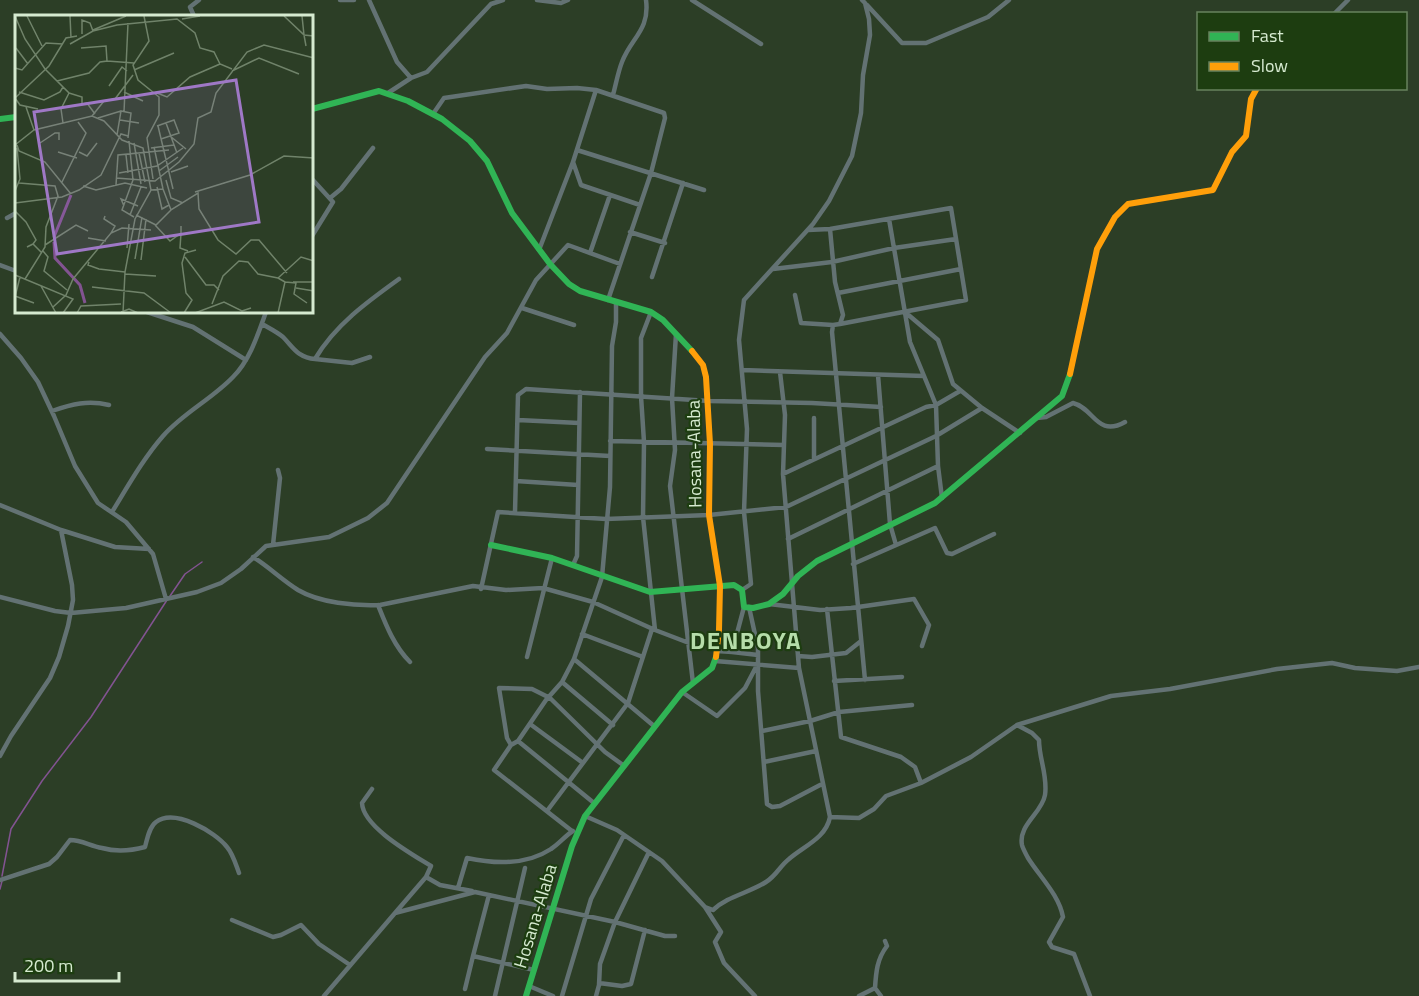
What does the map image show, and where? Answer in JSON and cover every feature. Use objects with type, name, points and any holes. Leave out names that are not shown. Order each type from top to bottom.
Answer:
[{"type":"main road","points":[[491,545],[552,558],[650,592],[734,585],[742,590],[747,607],[769,604],[783,594],[798,576],[817,561],[851,542],[935,503],[1062,396],[1068,384],[1097,249],[1115,217],[1131,203],[1213,190],[1232,152],[1246,136],[1251,99],[1256,90]]},
{"type":"main road","name":"Hosana-Alaba","points":[[314,108],[370,92],[388,93],[433,114],[470,141],[487,161],[512,213],[550,264],[569,284],[580,291],[651,312],[676,333],[703,365],[709,401],[709,515],[720,585],[715,661],[711,668],[682,692],[623,765],[575,831],[554,909],[526,996]]},
{"type":"main road","points":[[0,119],[15,117]]},
{"type":"street","points":[[194,15],[190,7],[199,0]]},
{"type":"street","points":[[340,0],[354,0]]},
{"type":"street","points":[[369,0],[397,62],[411,78]]},
{"type":"street","points":[[388,93],[411,78],[427,72],[489,2],[503,0]]},
{"type":"street","points":[[537,0],[561,3],[568,0]]},
{"type":"street","points":[[613,95],[622,61],[640,35],[646,17],[646,0]]},
{"type":"street","points":[[692,0],[760,44]]},
{"type":"street","points":[[864,1],[902,43],[926,43],[988,17],[1009,0]]},
{"type":"street","points":[[1336,12],[1348,0]]},
{"type":"street","points":[[742,590],[751,584],[744,512],[747,444],[739,340],[744,300],[808,230],[829,201],[852,156],[861,112],[863,75],[870,35],[864,1]]},
{"type":"street","points":[[433,114],[444,98],[526,86],[548,90],[577,88],[596,90],[664,113],[665,118],[651,173],[608,300]]},
{"type":"street","points":[[539,250],[573,162],[596,90]]},
{"type":"street","points":[[330,198],[373,148]]},
{"type":"street","points":[[577,150],[704,190]]},
{"type":"street","points":[[573,162],[581,184],[640,205]]},
{"type":"street","points":[[314,181],[333,202],[314,233]]},
{"type":"street","points":[[652,277],[683,183]]},
{"type":"street","points":[[590,253],[610,195]]},
{"type":"street","points":[[795,295],[801,323],[832,325],[966,300],[951,208],[830,229],[808,230]]},
{"type":"street","points":[[7,218],[15,214]]},
{"type":"street","points":[[889,219],[910,342],[936,405],[936,436],[942,498]]},
{"type":"street","points":[[830,229],[832,262],[843,315],[840,324]]},
{"type":"street","points":[[630,232],[665,243]]},
{"type":"street","points":[[773,269],[832,262],[894,248],[956,239]]},
{"type":"street","points":[[0,597],[71,613],[126,608],[197,592],[221,583],[241,569],[266,546],[301,543],[329,537],[368,518],[387,503],[485,357],[507,333],[536,280],[568,245],[620,264]]},
{"type":"street","points":[[0,265],[15,271]]},
{"type":"street","points":[[838,293],[961,269]]},
{"type":"street","points":[[315,358],[333,334],[363,304],[399,279]]},
{"type":"street","points":[[458,888],[467,858],[487,862],[537,857],[575,831],[494,770],[511,745],[518,741],[562,682],[574,659],[603,577],[610,486],[610,394],[616,302]]},
{"type":"street","points":[[522,308],[574,325]]},
{"type":"street","points":[[547,811],[628,703],[654,629],[643,518],[644,442],[641,396],[641,338],[651,312]]},
{"type":"street","points":[[905,312],[938,340],[953,384],[982,408],[1020,433]]},
{"type":"street","points":[[153,314],[193,327],[246,360]]},
{"type":"street","points":[[112,512],[146,458],[164,435],[235,375],[246,360],[265,314]]},
{"type":"street","points":[[262,324],[286,340],[290,348],[309,358],[352,363],[370,357]]},
{"type":"street","points":[[832,325],[865,680]]},
{"type":"street","points":[[676,333],[672,398],[675,443],[670,486],[693,683]]},
{"type":"street","points":[[0,334],[38,382],[75,466],[99,502],[126,522],[149,549],[166,599]]},
{"type":"street","points":[[742,370],[924,376]]},
{"type":"street","points":[[705,907],[713,910],[724,900],[744,894],[767,882],[788,860],[821,834],[828,825],[830,817],[799,668],[783,474],[783,402],[780,372]]},
{"type":"street","points":[[878,375],[890,524],[896,545]]},
{"type":"street","points":[[515,512],[518,395],[526,388],[709,401],[881,407]]},
{"type":"street","points":[[783,474],[926,406],[936,405],[960,390]]},
{"type":"street","points":[[573,565],[577,556],[580,392]]},
{"type":"street","points":[[52,411],[82,402],[109,405]]},
{"type":"street","points":[[1037,418],[1046,417],[1073,403],[1080,404],[1096,421],[1105,426],[1113,427],[1125,422]]},
{"type":"street","points":[[481,589],[498,512],[606,519],[709,515],[786,507],[936,436],[982,408]]},
{"type":"street","points":[[814,418],[814,459]]},
{"type":"street","points":[[518,420],[579,423]]},
{"type":"street","points":[[610,441],[784,445]]},
{"type":"street","points":[[487,449],[610,456]]},
{"type":"street","points":[[788,538],[938,466]]},
{"type":"street","points":[[273,544],[280,478],[278,470]]},
{"type":"street","points":[[516,481],[578,485]]},
{"type":"street","points":[[0,505],[61,530],[115,547],[149,549]]},
{"type":"street","points":[[854,564],[935,528],[947,553],[952,554],[994,534]]},
{"type":"street","points":[[0,756],[50,678],[59,657],[71,613],[72,585],[61,530]]},
{"type":"street","points":[[253,557],[300,591],[319,598],[378,605],[473,586],[481,589],[543,588],[593,602],[689,642]]},
{"type":"street","points":[[527,657],[552,558]]},
{"type":"street","points":[[769,604],[827,609],[858,607],[914,598],[929,625],[922,646]]},
{"type":"street","points":[[378,605],[387,628],[402,654],[410,662]]},
{"type":"street","points":[[732,652],[747,607]]},
{"type":"street","points":[[747,607],[758,655],[758,691],[767,804],[772,807],[780,806],[822,784]]},
{"type":"street","points":[[827,609],[841,737],[901,757],[915,767],[921,783]]},
{"type":"street","points":[[582,634],[643,657]]},
{"type":"street","points":[[798,656],[832,656],[846,653],[861,641]]},
{"type":"street","points":[[717,651],[758,655]]},
{"type":"street","points":[[574,659],[654,726]]},
{"type":"street","points":[[715,661],[799,668]]},
{"type":"street","points":[[830,817],[859,818],[874,809],[886,796],[921,783],[971,757],[1017,725],[1111,696],[1170,689],[1277,669],[1332,663],[1355,668],[1397,671],[1419,667]]},
{"type":"street","points":[[682,692],[717,716],[745,688],[758,664]]},
{"type":"street","points":[[834,681],[902,677]]},
{"type":"street","points":[[562,682],[613,725]]},
{"type":"street","points":[[511,745],[507,738],[499,688],[532,689],[550,698],[605,752],[623,765]]},
{"type":"street","points":[[762,731],[837,713],[912,705]]},
{"type":"street","points":[[530,724],[582,763]]},
{"type":"street","points":[[1017,725],[1032,733],[1039,740],[1039,756],[1044,768],[1045,797],[1023,831],[1022,845],[1038,874],[1061,905],[1063,917],[1049,942],[1052,947],[1074,954],[1090,996]]},
{"type":"street","points":[[518,741],[594,803]]},
{"type":"street","points":[[764,762],[816,751]]},
{"type":"street","points":[[324,996],[426,877],[430,866],[386,837],[362,811],[362,803],[372,789]]},
{"type":"street","points":[[585,816],[624,835],[669,866],[705,907],[721,932],[715,942],[724,963],[755,996]]},
{"type":"street","points":[[0,880],[49,864],[70,840],[79,840],[103,849],[121,851],[145,847],[156,822],[167,819],[188,821],[216,837],[228,848],[239,873]]},
{"type":"street","points":[[562,996],[591,899],[624,835]]},
{"type":"street","points":[[596,996],[600,964],[615,922],[649,852]]},
{"type":"street","points":[[495,996],[525,868]]},
{"type":"street","points":[[426,877],[440,885],[675,936]]},
{"type":"street","points":[[395,914],[475,892]]},
{"type":"street","points":[[465,989],[489,895]]},
{"type":"street","points":[[232,920],[273,937],[301,925],[319,944],[350,965]]},
{"type":"street","points":[[599,983],[622,986],[632,984],[645,930]]},
{"type":"street","points":[[881,996],[875,988],[876,968],[880,955],[887,946],[885,941]]},
{"type":"street","points":[[473,957],[534,970]]},
{"type":"street","points":[[529,986],[553,996]]},
{"type":"street","points":[[859,996],[875,988]]},
{"type":"waterway","points":[[170,596],[185,574],[202,562]]},
{"type":"waterway","points":[[2,876],[11,829],[42,781],[91,717],[167,600]]},
{"type":"waterway","points":[[0,889],[2,881]]},
{"type":"traffic: fast","points":[[314,108],[379,91],[408,101],[442,119],[470,141],[487,161],[512,213],[550,264],[569,284],[580,291],[651,312],[663,320],[692,351]]},
{"type":"traffic: fast","points":[[0,119],[15,117]]},
{"type":"traffic: fast","points":[[491,545],[552,558],[650,592],[734,585],[742,590],[744,607],[753,608],[769,604],[783,594],[798,576],[817,561],[935,503],[1062,396],[1070,374]]},
{"type":"traffic: fast","points":[[526,996],[572,846],[585,816],[682,692],[712,668],[716,657]]},
{"type":"traffic: slow","points":[[1070,374],[1097,249],[1115,217],[1128,204],[1213,190],[1232,152],[1246,136],[1251,99],[1256,90]]},
{"type":"traffic: slow","points":[[692,351],[703,365],[706,377],[710,444],[709,515],[720,586],[716,657]]},
{"type":"district","name":"DENBOYA","points":[[746,640]]}]
